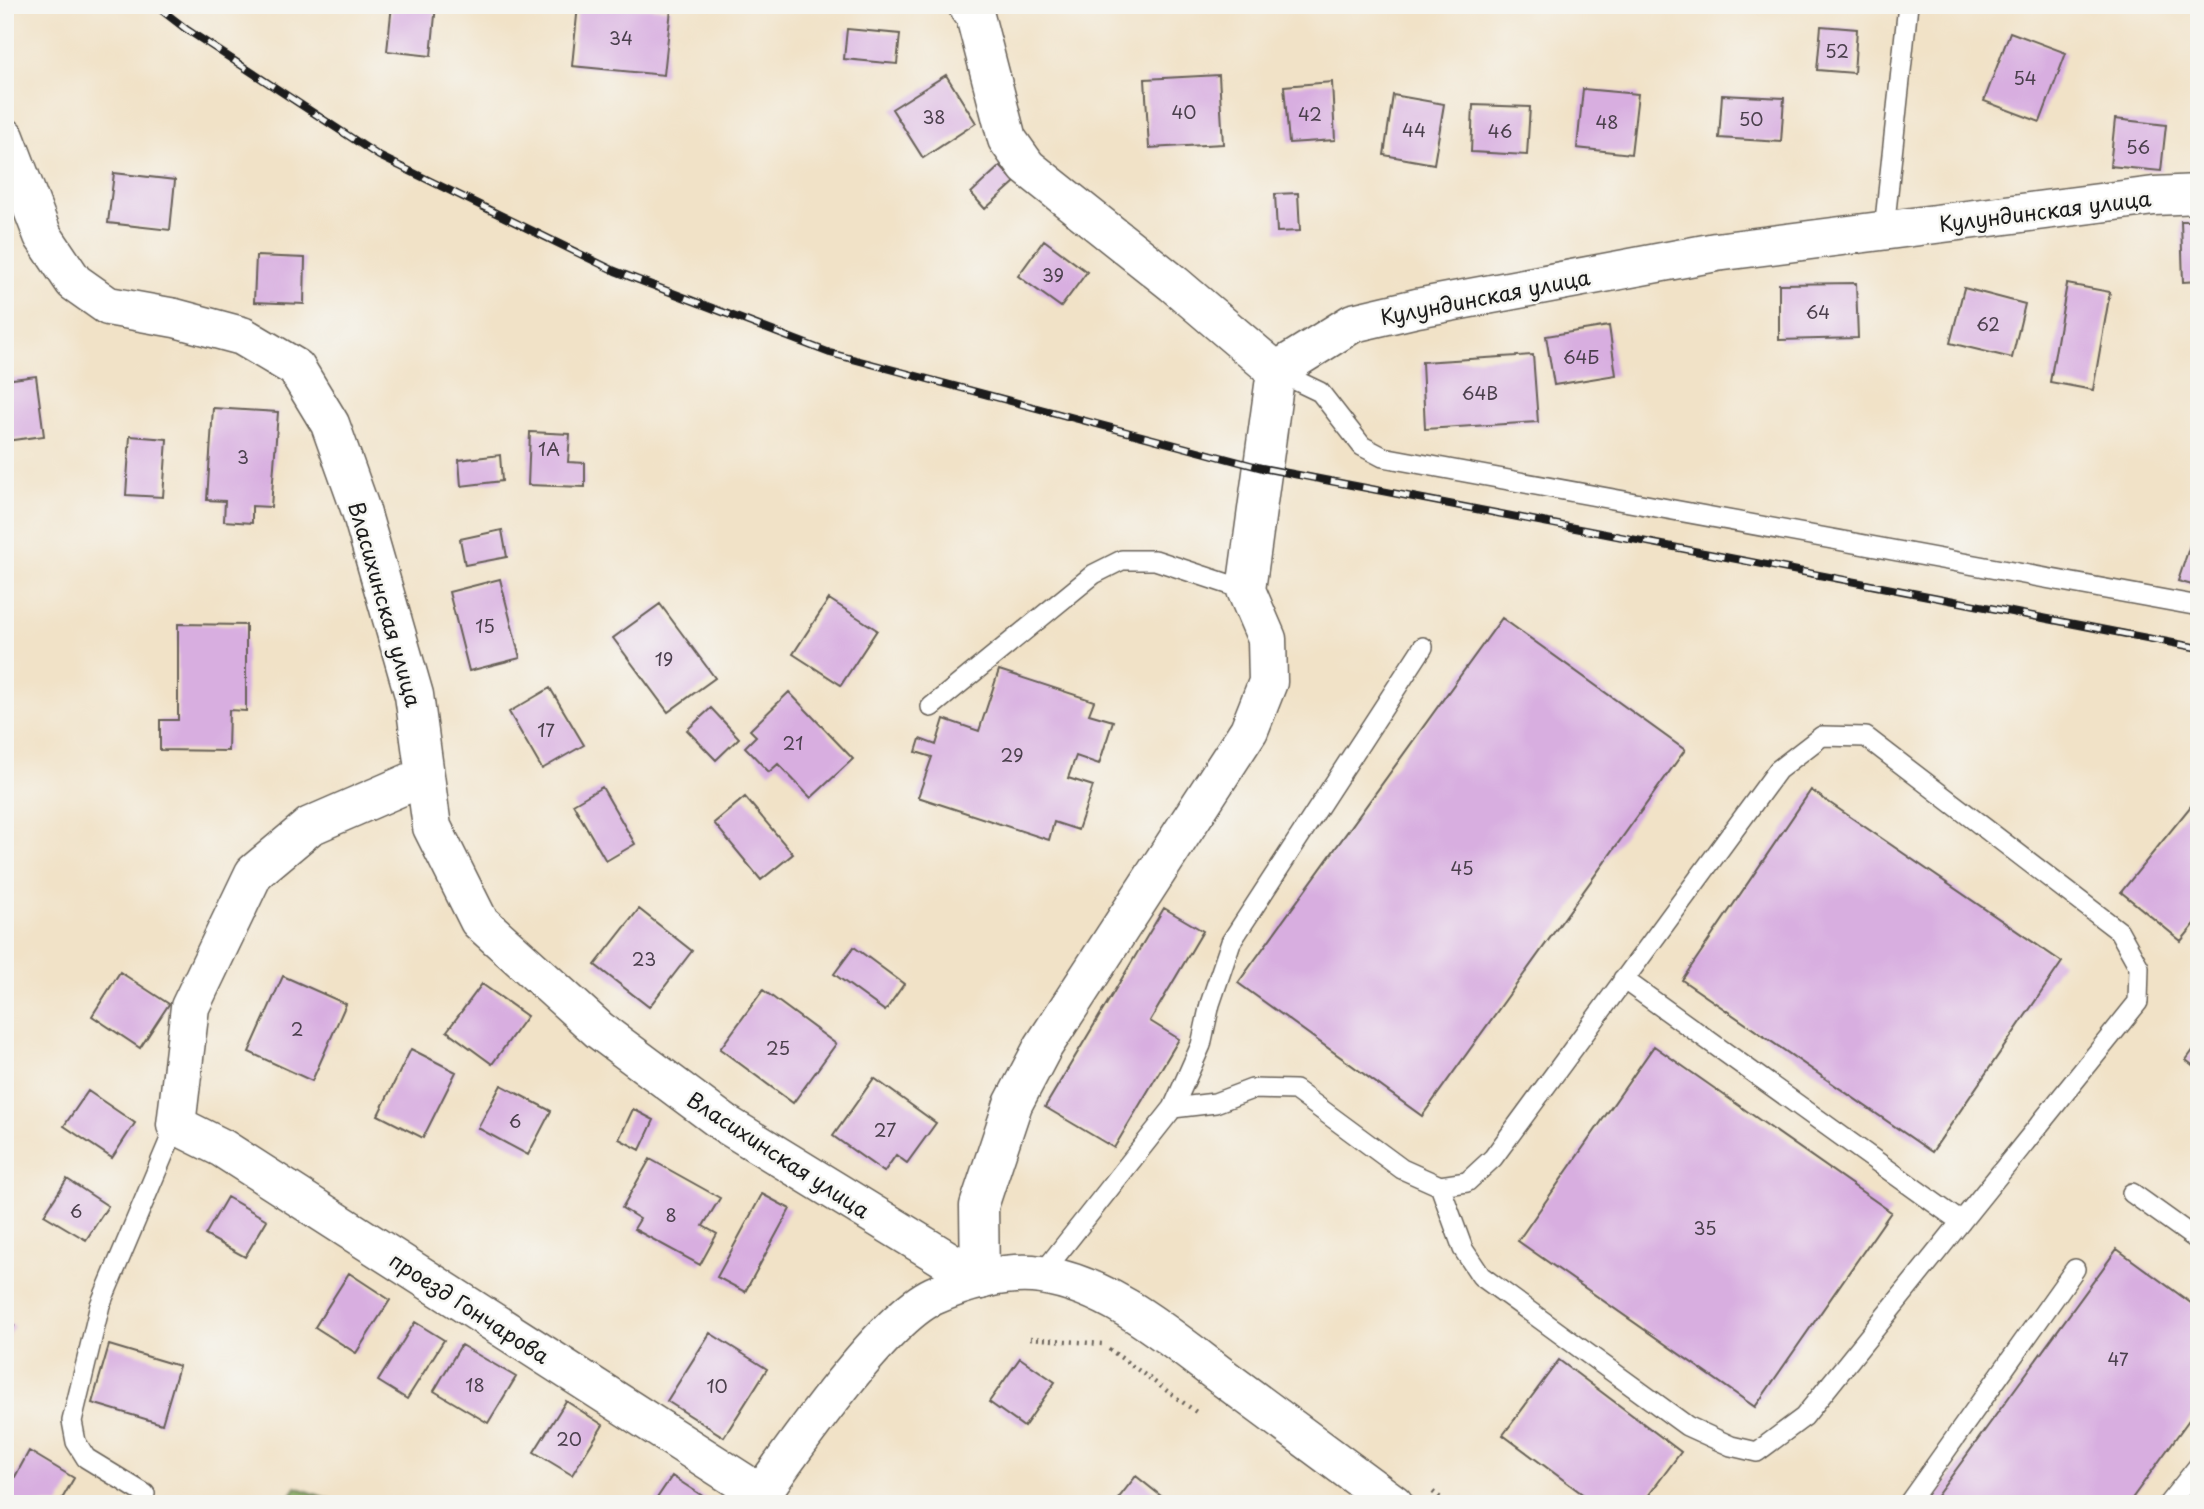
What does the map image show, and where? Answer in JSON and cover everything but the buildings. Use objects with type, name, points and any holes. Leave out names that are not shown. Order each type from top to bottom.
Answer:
[{"type":"street","points":[[967,5],[975,16],[1007,139],[1027,167],[1174,284],[1276,371],[1246,590],[1267,639],[1268,682],[1248,730],[1042,1047],[1013,1104],[979,1206],[980,1280]]},
{"type":"street","name":"Власихинская улица","points":[[5,136],[43,236],[74,282],[108,306],[175,318],[242,336],[296,368],[330,424],[361,511],[414,695],[432,827],[479,921],[598,1030],[724,1123],[980,1280]]},
{"type":"street","name":"Кулундинская улица","points":[[1276,371],[1353,323],[1716,252],[2154,196],[2199,194]]},
{"type":"street","points":[[176,1125],[190,1007],[254,873],[310,826],[425,776]]},
{"type":"street","name":"проезд Гончарова","points":[[176,1125],[222,1148],[758,1499]]},
{"type":"street","points":[[758,1499],[852,1374],[896,1325],[931,1297],[980,1280],[1041,1275],[1084,1288],[1138,1315],[1394,1504]]},
{"type":"lane","points":[[1884,230],[1908,5]]},
{"type":"lane","points":[[1276,371],[1320,393],[1362,446],[1383,457],[2199,606]]},
{"type":"lane","points":[[931,708],[1094,574],[1122,560],[1155,560],[1246,590]]},
{"type":"lane","points":[[1041,1275],[1174,1108],[1200,1045],[1210,1004],[1231,942],[1423,648]]},
{"type":"lane","points":[[1174,1108],[1214,1104],[1252,1089],[1295,1090],[1402,1169],[1440,1186],[1467,1181],[1493,1158],[1778,770],[1822,736],[1866,737],[2119,931],[2139,967],[2138,1002],[1804,1416],[1757,1452],[1731,1446],[1687,1426],[1481,1276],[1463,1249],[1440,1186]]},
{"type":"lane","points":[[1623,979],[1961,1222]]},
{"type":"lane","points":[[145,1494],[86,1458],[76,1442],[72,1421],[100,1305],[176,1125]]},
{"type":"lane","points":[[2132,1193],[2199,1241]]},
{"type":"lane","points":[[1908,1504],[2075,1269]]},
{"type":"lane","points":[[2168,1504],[2199,1465]]},
{"type":"path","points":[[1030,1338],[1102,1343],[1203,1417]]},
{"type":"green space","points":[[296,1487],[343,1504],[285,1504]]},
{"type":"railway","points":[[155,5],[186,29],[379,156],[615,271],[830,353],[1262,468],[2199,648]]}]
